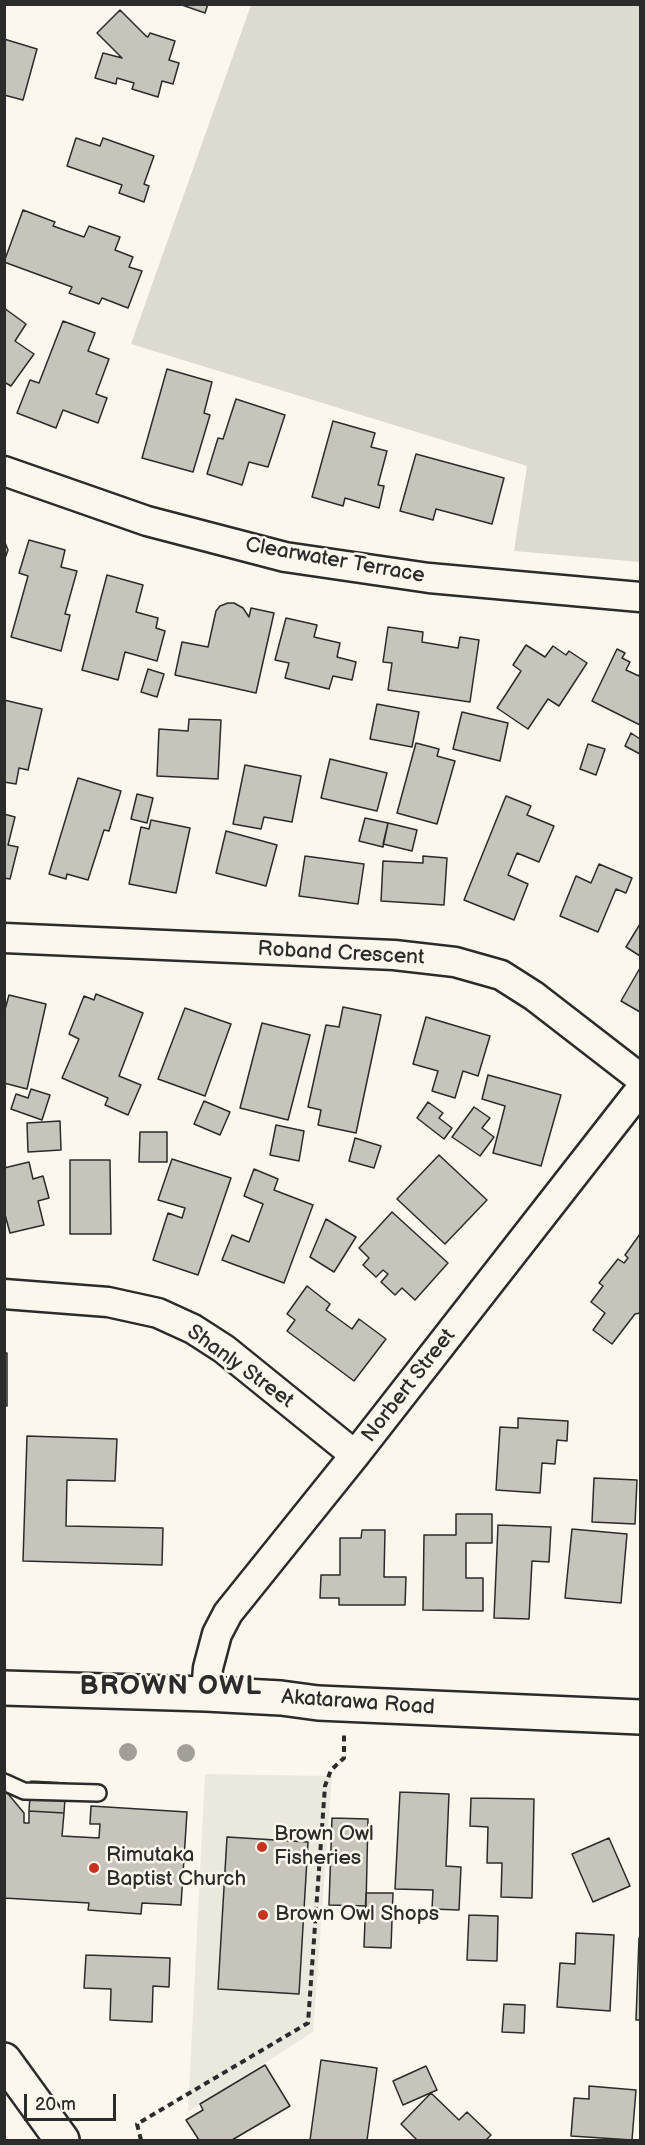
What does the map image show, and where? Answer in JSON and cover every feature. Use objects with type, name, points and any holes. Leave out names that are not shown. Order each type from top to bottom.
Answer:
[{"type":"main road","name":"Akatarawa Road","points":[[4,1688],[206,1694],[281,1698],[318,1703],[640,1717]]},
{"type":"main road","points":[[4,2060],[62,2140]]},
{"type":"street","name":"Clearwater Terrace","points":[[4,471],[147,520],[285,556],[429,578],[640,597]]},
{"type":"street","name":"Roband Crescent","points":[[4,938],[394,955],[455,962],[501,975],[534,996],[640,1078]]},
{"type":"street","name":"Norbert Street","points":[[206,1694],[208,1668],[217,1634],[228,1613],[355,1455],[640,1090]]},
{"type":"street","name":"Shanly Street","points":[[4,1294],[108,1302],[158,1313],[193,1329],[224,1349],[355,1455]]},
{"type":"lane","points":[[4,1782],[24,1791],[98,1793]]},
{"type":"path","points":[[141,2140],[137,2124],[309,2024],[325,1786],[331,1770],[344,1758],[344,1730]]},
{"type":"shaded area","points":[[251,5],[640,5],[640,562],[514,551],[527,466],[131,344]]},
{"type":"shaded area","points":[[205,1774],[332,1776],[313,2032],[188,2112]]},
{"type":"building","points":[[179,4],[208,4],[205,13]]},
{"type":"building","points":[[120,10],[146,36],[148,37],[150,33],[175,41],[169,60],[179,63],[173,84],[162,81],[158,97],[132,89],[134,83],[117,78],[116,84],[95,78],[103,53],[122,58],[97,33]]},
{"type":"building","points":[[4,39],[37,49],[23,100],[4,95]]},
{"type":"building","points":[[76,138],[100,146],[103,138],[154,156],[144,184],[149,186],[144,202],[119,193],[122,185],[67,166]]},
{"type":"building","points":[[23,210],[55,222],[53,226],[84,237],[89,226],[120,237],[115,250],[133,257],[129,267],[142,271],[128,308],[102,298],[99,304],[69,293],[72,287],[4,262]]},
{"type":"building","points":[[4,308],[26,324],[15,341],[34,354],[11,386],[4,382]]},
{"type":"building","points":[[63,321],[95,333],[88,351],[109,359],[96,394],[107,398],[98,423],[63,410],[56,428],[17,413],[30,380],[39,383]]},
{"type":"building","points":[[167,369],[212,382],[204,413],[210,415],[193,472],[142,458]]},
{"type":"building","points":[[236,399],[285,415],[268,467],[249,462],[242,485],[207,474],[218,438],[223,439]]},
{"type":"building","points":[[333,421],[375,433],[371,447],[387,451],[378,485],[384,486],[379,508],[345,498],[343,506],[312,497]]},
{"type":"building","points":[[416,454],[504,478],[492,524],[436,509],[433,520],[400,511]]},
{"type":"building","points":[[4,540],[8,550],[4,561]]},
{"type":"building","points":[[29,540],[65,550],[61,567],[77,571],[65,614],[70,615],[61,651],[11,637],[28,576],[19,573]]},
{"type":"building","points":[[107,575],[143,585],[136,612],[158,618],[156,628],[165,631],[157,661],[125,652],[118,680],[82,670]]},
{"type":"building","points":[[234,603],[243,608],[249,617],[251,608],[274,613],[256,693],[175,675],[182,642],[208,647],[216,611],[220,606]]},
{"type":"building","points":[[286,618],[317,625],[314,637],[340,643],[337,657],[356,662],[352,680],[333,676],[329,689],[285,678],[289,663],[275,660]]},
{"type":"building","points":[[388,627],[423,632],[422,642],[458,648],[460,637],[479,640],[470,702],[388,690],[392,663],[383,662]]},
{"type":"building","points":[[526,645],[545,657],[553,646],[566,655],[569,651],[587,663],[559,706],[548,699],[528,729],[497,708],[521,671],[513,665]]},
{"type":"building","points":[[617,649],[625,653],[622,658],[630,662],[626,670],[639,676],[640,673],[640,725],[592,701]]},
{"type":"building","points":[[148,669],[164,674],[157,697],[141,692]]},
{"type":"building","points":[[4,700],[42,709],[28,770],[19,768],[16,784],[4,782]]},
{"type":"building","points":[[377,704],[419,712],[412,747],[370,739]]},
{"type":"building","points":[[462,712],[508,723],[500,761],[453,749]]},
{"type":"building","points":[[189,719],[221,720],[218,779],[157,776],[159,729],[188,731]]},
{"type":"building","points":[[631,733],[640,739],[640,754],[625,746]]},
{"type":"building","points":[[416,743],[439,749],[437,756],[455,761],[437,824],[397,813]]},
{"type":"building","points":[[588,744],[605,749],[596,775],[580,769]]},
{"type":"building","points":[[330,759],[387,773],[377,811],[321,798]]},
{"type":"building","points":[[245,765],[301,776],[292,822],[264,817],[261,829],[233,824]]},
{"type":"building","points":[[78,778],[121,791],[109,831],[104,830],[88,880],[67,874],[66,879],[49,874]]},
{"type":"building","points":[[137,794],[153,798],[147,823],[131,819]]},
{"type":"building","points":[[506,796],[531,806],[527,815],[554,826],[539,862],[517,853],[508,875],[528,884],[514,920],[464,900]]},
{"type":"building","points":[[4,814],[15,817],[8,845],[18,847],[10,879],[4,878]]},
{"type":"building","points":[[365,818],[388,823],[383,847],[359,841]]},
{"type":"building","points":[[151,820],[190,828],[176,893],[129,884],[141,827],[149,829]]},
{"type":"building","points":[[388,823],[417,830],[412,851],[383,844]]},
{"type":"building","points":[[226,831],[277,845],[266,886],[216,873]]},
{"type":"building","points":[[305,856],[364,864],[358,904],[299,896]]},
{"type":"building","points":[[423,856],[447,858],[444,905],[381,901],[383,861],[423,863]]},
{"type":"building","points":[[599,864],[632,878],[626,893],[616,889],[598,932],[560,916],[576,876],[591,883]]},
{"type":"building","points":[[640,924],[640,956],[626,947]]},
{"type":"building","points":[[640,968],[640,1012],[621,1001]]},
{"type":"building","points":[[96,994],[143,1013],[119,1076],[141,1085],[128,1115],[105,1105],[108,1098],[62,1078],[79,1039],[69,1034],[84,996],[94,1000]]},
{"type":"building","points":[[9,995],[46,1004],[27,1089],[4,1083],[4,1013]]},
{"type":"building","points":[[343,1007],[381,1015],[356,1133],[318,1125],[321,1110],[308,1107],[326,1025],[339,1027]]},
{"type":"building","points":[[185,1008],[231,1024],[205,1096],[158,1079]]},
{"type":"building","points":[[426,1017],[490,1036],[478,1076],[463,1071],[455,1098],[432,1091],[438,1071],[413,1064]]},
{"type":"building","points":[[262,1023],[310,1035],[288,1120],[240,1108]]},
{"type":"building","points":[[488,1075],[561,1095],[541,1166],[493,1153],[505,1106],[482,1099]]},
{"type":"building","points":[[31,1089],[50,1095],[42,1120],[11,1109],[16,1094],[28,1098]]},
{"type":"building","points":[[204,1101],[230,1112],[220,1135],[194,1124]]},
{"type":"building","points":[[428,1102],[443,1113],[439,1118],[452,1128],[444,1139],[417,1118]]},
{"type":"building","points":[[474,1107],[490,1118],[482,1128],[494,1137],[480,1156],[452,1137]]},
{"type":"building","points":[[60,1121],[61,1150],[28,1152],[27,1123]]},
{"type":"building","points":[[276,1125],[304,1131],[299,1161],[270,1155]]},
{"type":"building","points":[[140,1132],[167,1132],[167,1162],[139,1162]]},
{"type":"building","points":[[355,1138],[381,1146],[374,1168],[349,1161]]},
{"type":"building","points":[[439,1155],[487,1200],[445,1244],[397,1199]]},
{"type":"building","points":[[172,1159],[231,1178],[198,1275],[153,1260],[168,1213],[182,1218],[185,1208],[158,1200]]},
{"type":"building","points":[[70,1160],[110,1160],[111,1234],[70,1234]]},
{"type":"building","points":[[29,1162],[33,1179],[43,1176],[49,1198],[38,1201],[44,1225],[10,1233],[4,1211],[4,1168]]},
{"type":"building","points":[[254,1169],[278,1179],[274,1190],[313,1205],[284,1283],[222,1260],[232,1235],[249,1242],[263,1204],[244,1196]]},
{"type":"building","points":[[392,1212],[448,1263],[415,1300],[402,1288],[395,1295],[381,1282],[388,1274],[383,1270],[376,1277],[363,1265],[369,1258],[359,1248]]},
{"type":"building","points":[[326,1219],[356,1237],[334,1272],[310,1257]]},
{"type":"building","points":[[640,1234],[640,1313],[635,1314],[612,1344],[593,1330],[605,1313],[591,1302],[603,1286],[599,1283],[618,1259],[624,1263],[628,1258],[625,1255]]},
{"type":"building","points":[[307,1286],[330,1304],[326,1310],[352,1329],[359,1319],[386,1339],[354,1381],[287,1331],[295,1320],[287,1314]]},
{"type":"building","points":[[4,1353],[7,1353],[7,1406],[4,1405]]},
{"type":"building","points":[[518,1418],[568,1421],[567,1441],[557,1440],[555,1464],[542,1463],[540,1493],[496,1490],[500,1427],[518,1428]]},
{"type":"building","points":[[27,1436],[117,1439],[115,1481],[67,1480],[66,1526],[163,1528],[162,1565],[23,1561]]},
{"type":"building","points":[[594,1478],[637,1480],[635,1524],[592,1522]]},
{"type":"building","points":[[456,1514],[492,1514],[492,1543],[466,1543],[466,1578],[483,1578],[483,1611],[423,1610],[424,1535],[456,1535]]},
{"type":"building","points":[[498,1525],[551,1527],[549,1562],[532,1561],[529,1619],[494,1618]]},
{"type":"building","points":[[572,1529],[627,1534],[621,1603],[565,1598]]},
{"type":"building","points":[[362,1530],[385,1530],[384,1577],[406,1577],[405,1605],[339,1605],[339,1598],[320,1598],[321,1575],[340,1575],[340,1538],[361,1538]]},
{"type":"building","points":[[31,1781],[66,1783],[64,1813],[29,1811]]},
{"type":"building","name":"Rimutaka Baptist Church","points":[[4,1789],[24,1813],[24,1823],[29,1823],[29,1811],[64,1813],[62,1836],[99,1838],[100,1824],[90,1824],[91,1806],[187,1812],[181,1905],[142,1903],[141,1914],[88,1910],[89,1903],[4,1898]]},
{"type":"building","points":[[400,1792],[449,1794],[446,1866],[461,1867],[459,1910],[432,1909],[433,1890],[395,1889]]},
{"type":"building","points":[[471,1798],[534,1799],[532,1898],[501,1897],[502,1863],[487,1863],[488,1827],[470,1826]]},
{"type":"building","points":[[332,1818],[368,1819],[366,1906],[329,1905]]},
{"type":"building","name":"Brown Owl Shops","points":[[227,1837],[308,1842],[299,1994],[218,1989]]},
{"type":"building","points":[[609,1838],[630,1886],[593,1902],[572,1854]]},
{"type":"building","points":[[366,1893],[393,1893],[391,1948],[364,1947]]},
{"type":"building","points":[[469,1915],[498,1916],[497,1961],[467,1960]]},
{"type":"building","points":[[576,1933],[614,1935],[610,2011],[557,2007],[560,1963],[575,1964]]},
{"type":"building","points":[[639,1938],[640,2020],[636,2020]]},
{"type":"building","points":[[86,1955],[170,1958],[169,1987],[153,1986],[152,2022],[110,2020],[111,1989],[84,1988]]},
{"type":"building","points":[[504,2004],[525,2005],[524,2033],[502,2032]]},
{"type":"building","points":[[321,2060],[377,2068],[367,2140],[310,2140]]},
{"type":"building","points":[[265,2065],[290,2106],[232,2140],[199,2140],[186,2120],[203,2110],[200,2104]]},
{"type":"building","points":[[426,2066],[437,2090],[403,2105],[393,2081]]},
{"type":"building","points":[[589,2086],[636,2090],[632,2140],[571,2136],[574,2098],[589,2099]]},
{"type":"building","points":[[431,2093],[459,2120],[467,2112],[491,2135],[486,2140],[417,2140],[401,2124]]},
{"type":"place","name":"Brown Owl Fisheries","points":[[262,1847]]},
{"type":"place","name":"Rimutaka Baptist Church","points":[[94,1868]]},
{"type":"place","name":"Brown Owl Shops","points":[[263,1915]]},
{"type":"district","name":"BROWN OWL","points":[[171,1687]]}]
